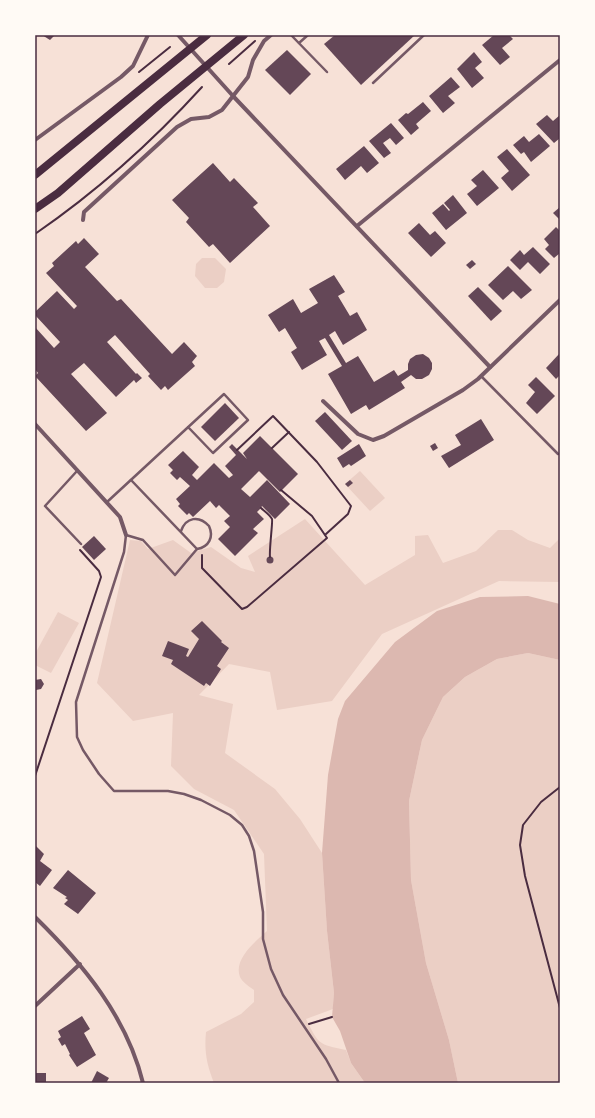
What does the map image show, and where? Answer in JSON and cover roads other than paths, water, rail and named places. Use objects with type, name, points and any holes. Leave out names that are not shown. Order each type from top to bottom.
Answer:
[{"type":"main road","points":[[35,175],[207,35]]},
{"type":"main road","points":[[35,210],[58,193],[244,35]]},
{"type":"street","points":[[35,140],[121,77],[133,66],[148,35]]},
{"type":"street","points":[[178,35],[233,96],[490,367]]},
{"type":"street","points":[[82,220],[84,212],[178,127],[191,120],[209,117],[222,110],[248,77],[253,60],[264,41],[271,35]]},
{"type":"street","points":[[357,226],[560,60]]},
{"type":"street","points":[[323,401],[358,434],[373,440],[384,436],[463,390],[481,376],[560,300]]},
{"type":"street","points":[[35,424],[120,517],[126,535]]},
{"type":"street","points":[[35,917],[80,964],[114,1011],[139,1067],[144,1083]]},
{"type":"street","points":[[35,1006],[80,964]]},
{"type":"lane","points":[[291,35],[327,72]]},
{"type":"lane","points":[[299,44],[308,35]]},
{"type":"lane","points":[[373,83],[424,35]]},
{"type":"lane","points":[[481,376],[558,454]]},
{"type":"lane","points":[[107,502],[130,480],[224,394],[248,420],[213,453],[188,427]]},
{"type":"lane","points":[[78,470],[45,506],[81,544]]},
{"type":"lane","points":[[130,480],[197,549]]},
{"type":"lane","points":[[181,531],[186,522],[196,518],[206,522],[209,526],[211,536],[207,545],[197,549],[175,575],[143,540],[126,535],[124,552],[76,702],[77,737],[82,750],[99,774],[114,791],[168,791],[184,794],[201,800],[230,815],[242,826],[249,836],[254,851],[262,912],[263,940],[271,970],[283,995],[304,1025],[339,1083]]}]
